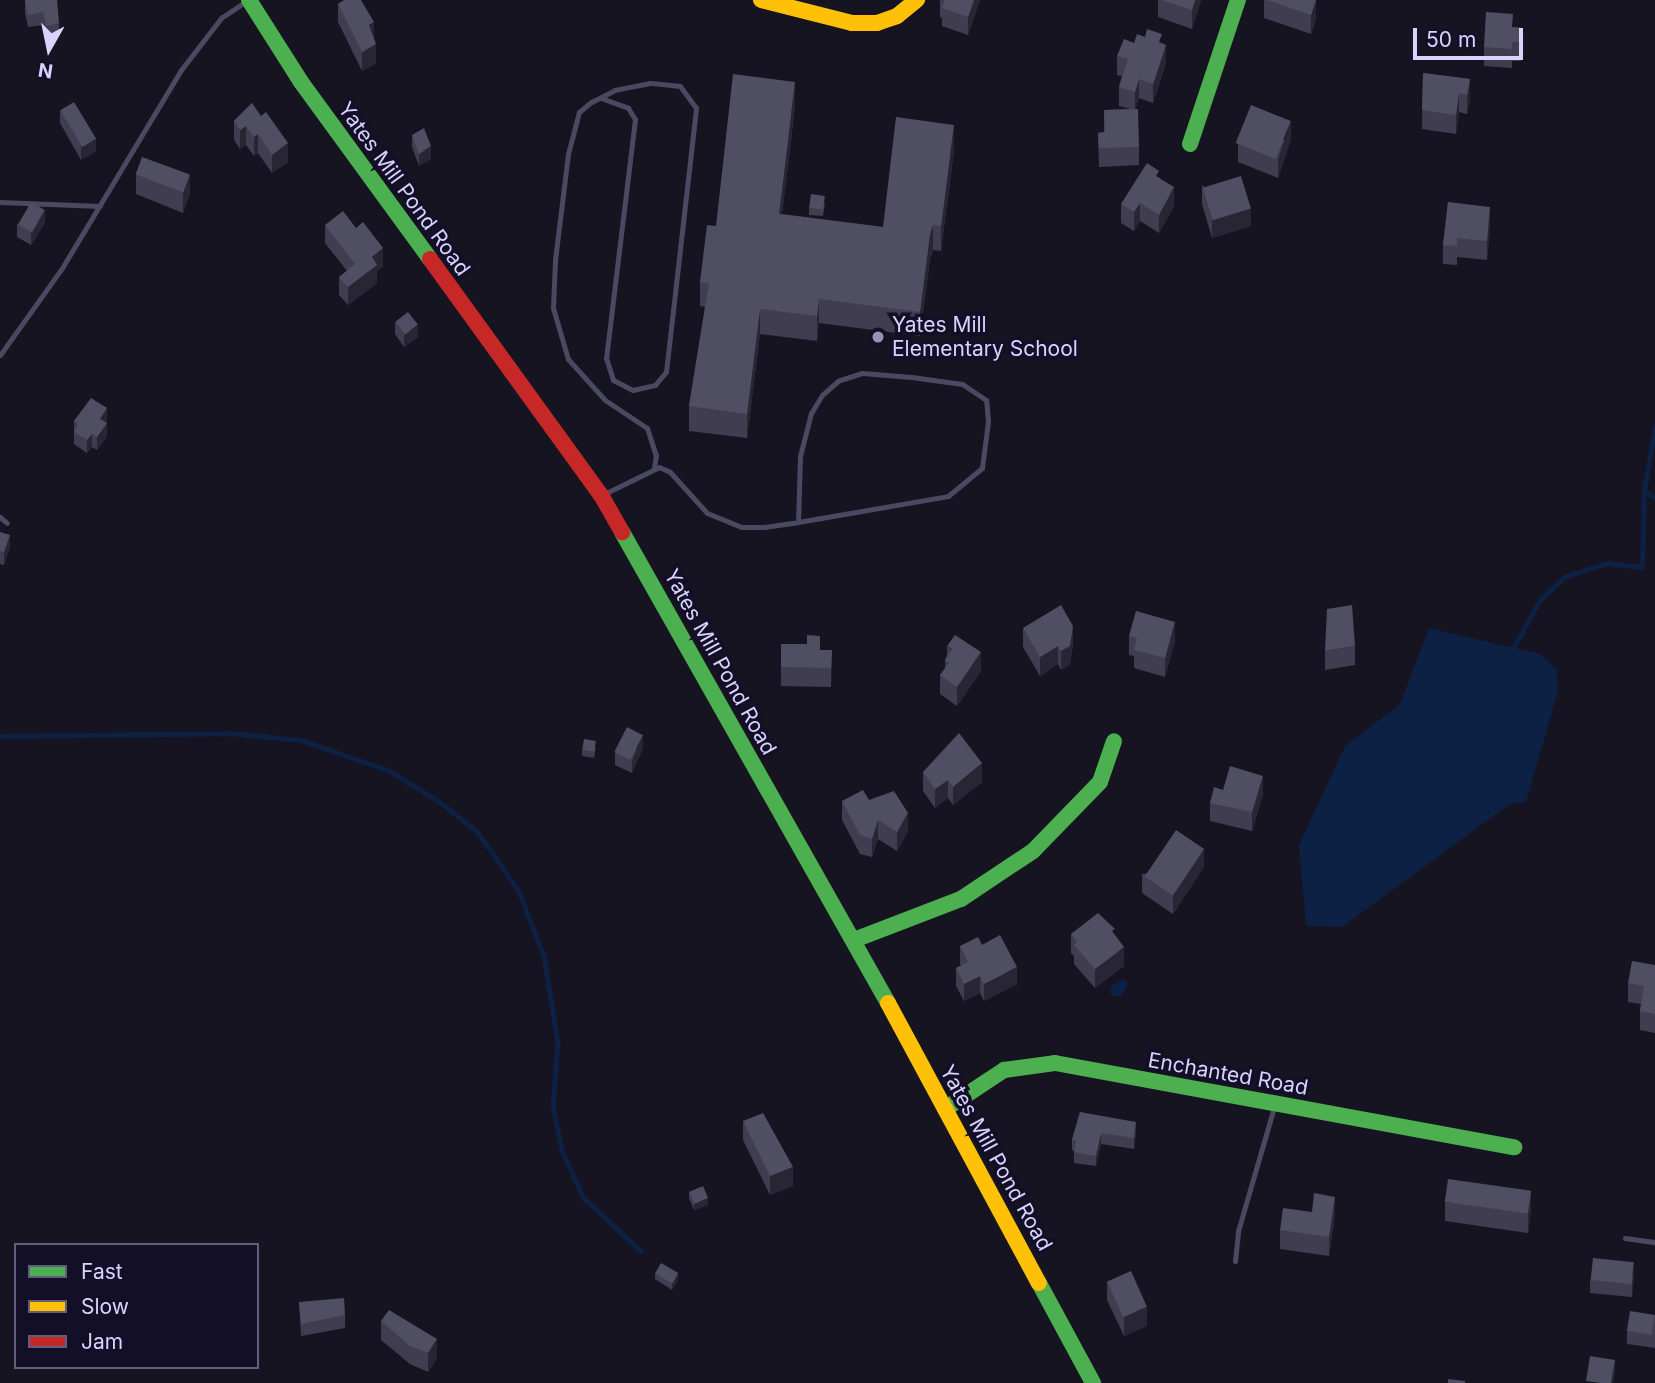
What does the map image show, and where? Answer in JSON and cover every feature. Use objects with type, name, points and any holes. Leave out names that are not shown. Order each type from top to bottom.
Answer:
[{"type":"street","name":"Yates Mill Pond Road","points":[[248,0],[308,92],[601,495],[854,940],[1093,1383]]},
{"type":"street","points":[[761,0],[852,23],[877,23],[897,16],[917,0]]},
{"type":"street","points":[[1190,144],[1238,0]]},
{"type":"street","points":[[854,940],[961,899],[1024,858],[1100,782],[1114,741]]},
{"type":"street","name":"Enchanted Road","points":[[945,1109],[988,1077],[1038,1063],[1514,1147]]},
{"type":"lane","points":[[0,355],[27,321],[181,70],[221,18],[248,0]]},
{"type":"lane","points":[[601,98],[628,108],[635,119],[606,358],[613,380],[633,390],[655,385],[666,372],[696,108],[690,94],[670,85],[650,83],[615,90],[601,98],[579,112],[574,121],[553,308],[568,359],[605,400],[647,428],[656,455],[654,467]]},
{"type":"lane","points":[[0,202],[100,206]]},
{"type":"lane","points":[[601,495],[654,467],[670,472],[707,513],[727,523],[764,527],[797,522],[958,492],[982,468],[988,421],[986,400],[962,384],[911,377],[862,373],[838,381],[822,395],[811,413],[800,456],[797,522]]},
{"type":"lane","points":[[0,517],[6,523]]},
{"type":"lane","points":[[1235,1261],[1238,1231],[1275,1104]]},
{"type":"lane","points":[[1625,1238],[1655,1242]]},
{"type":"water","points":[[1429,628],[1540,654],[1556,669],[1558,691],[1526,802],[1510,804],[1342,927],[1306,926],[1299,845],[1345,746],[1400,704]]},
{"type":"water","points":[[1123,979],[1128,983],[1123,995],[1111,996],[1110,987]]},
{"type":"building","points":[[25,0],[57,0],[59,23],[46,26],[43,12],[28,15]]},
{"type":"building","points":[[344,0],[361,0],[374,22],[369,25],[376,44],[362,52],[338,4]]},
{"type":"building","points":[[945,0],[974,0],[968,17],[942,8]]},
{"type":"building","points":[[1162,0],[1195,0],[1192,10]]},
{"type":"building","points":[[1267,0],[1316,0],[1311,15]]},
{"type":"building","points":[[1486,12],[1513,14],[1512,27],[1522,28],[1521,42],[1512,42],[1512,49],[1484,47]]},
{"type":"building","points":[[1147,29],[1162,34],[1159,42],[1166,45],[1153,84],[1139,79],[1135,92],[1119,87],[1128,59],[1117,56],[1124,39],[1134,43],[1137,34],[1145,37]]},
{"type":"building","points":[[1423,73],[1470,79],[1467,95],[1459,93],[1456,115],[1422,110]]},
{"type":"building","name":"Yates Mill Elementary School","points":[[733,74],[795,82],[779,214],[883,227],[896,117],[954,125],[941,226],[933,225],[930,234],[920,312],[819,299],[817,316],[760,309],[747,414],[689,406],[709,283],[700,282],[707,225],[716,226]]},
{"type":"building","points":[[74,102],[96,139],[82,147],[60,110]]},
{"type":"building","points":[[252,103],[261,116],[266,112],[288,143],[272,155],[258,134],[254,137],[246,126],[240,130],[234,121]]},
{"type":"building","points":[[1251,105],[1291,121],[1276,159],[1236,143]]},
{"type":"building","points":[[1138,109],[1139,147],[1099,148],[1098,133],[1105,132],[1104,110]]},
{"type":"building","points":[[424,128],[431,146],[419,154],[412,135]]},
{"type":"building","points":[[142,157],[190,174],[183,192],[136,175]]},
{"type":"building","points":[[1147,163],[1159,171],[1156,176],[1174,187],[1159,215],[1140,203],[1134,212],[1121,204]]},
{"type":"building","points":[[1241,176],[1251,209],[1213,220],[1203,188]]},
{"type":"building","points":[[811,194],[825,196],[823,210],[809,208]]},
{"type":"building","points":[[31,202],[45,210],[32,233],[18,225]]},
{"type":"building","points":[[1448,202],[1490,207],[1487,241],[1457,238],[1457,246],[1443,245]]},
{"type":"building","points":[[343,211],[356,228],[363,222],[383,248],[372,257],[377,265],[348,287],[339,277],[355,264],[325,225]]},
{"type":"building","points":[[408,312],[418,325],[405,334],[395,322]]},
{"type":"building","points":[[91,398],[107,408],[100,419],[107,423],[97,437],[92,434],[87,440],[74,432],[78,424],[74,421]]},
{"type":"building","points":[[0,532],[10,535],[4,552],[0,551]]},
{"type":"building","points":[[1061,605],[1073,626],[1070,646],[1061,651],[1058,646],[1040,657],[1023,628]]},
{"type":"building","points":[[1352,605],[1355,646],[1325,651],[1327,609]]},
{"type":"building","points":[[1136,611],[1175,622],[1165,658],[1134,650],[1137,638],[1129,636]]},
{"type":"building","points":[[807,635],[820,636],[820,650],[832,650],[831,668],[781,667],[781,644],[807,644]]},
{"type":"building","points":[[955,635],[981,652],[957,687],[940,675],[949,663],[945,660],[952,649],[947,646]]},
{"type":"building","points":[[627,727],[643,735],[630,760],[614,752]]},
{"type":"building","points":[[959,733],[982,763],[953,787],[948,780],[935,789],[923,772]]},
{"type":"building","points":[[584,739],[596,741],[594,752],[582,750]]},
{"type":"building","points":[[1230,766],[1263,776],[1252,812],[1210,803],[1214,787],[1223,790]]},
{"type":"building","points":[[863,790],[869,800],[894,791],[908,813],[897,832],[878,820],[872,839],[860,835],[842,801]]},
{"type":"building","points":[[1176,830],[1204,849],[1173,895],[1145,876]]},
{"type":"building","points":[[1098,913],[1115,929],[1112,931],[1124,947],[1095,969],[1074,945],[1077,942],[1071,934]]},
{"type":"building","points":[[1000,935],[1017,967],[984,984],[980,976],[964,984],[956,968],[968,962],[960,946],[978,937],[982,945]]},
{"type":"building","points":[[1632,961],[1655,965],[1655,1014],[1640,1011],[1644,986],[1628,983]]},
{"type":"building","points":[[1080,1112],[1136,1122],[1134,1138],[1101,1133],[1096,1156],[1074,1152],[1076,1140],[1072,1140]]},
{"type":"building","points":[[763,1113],[793,1167],[770,1176],[743,1121]]},
{"type":"building","points":[[1448,1179],[1531,1191],[1528,1213],[1445,1202]]},
{"type":"building","points":[[703,1186],[708,1198],[694,1204],[689,1192]]},
{"type":"building","points":[[1314,1193],[1335,1197],[1329,1237],[1280,1230],[1283,1208],[1312,1212]]},
{"type":"building","points":[[1593,1258],[1634,1262],[1631,1284],[1591,1280]]},
{"type":"building","points":[[661,1263],[678,1273],[672,1283],[655,1273]]},
{"type":"building","points":[[1131,1271],[1147,1307],[1123,1317],[1107,1282]]},
{"type":"building","points":[[344,1298],[345,1315],[301,1324],[299,1302]]},
{"type":"building","points":[[389,1310],[437,1339],[428,1353],[410,1346],[381,1321]]},
{"type":"building","points":[[1630,1311],[1655,1315],[1652,1335],[1627,1331]]},
{"type":"building","points":[[1590,1356],[1615,1360],[1611,1383],[1586,1381]]},
{"type":"building","points":[[1448,1379],[1465,1381],[1465,1383],[1448,1383]]},
{"type":"waterway","points":[[1511,652],[1540,600],[1566,576],[1608,563],[1642,567],[1644,491],[1655,427]]},
{"type":"waterway","points":[[1645,491],[1655,498]]},
{"type":"waterway","points":[[0,736],[230,733],[300,740],[388,770],[440,802],[477,831],[519,891],[544,956],[558,1043],[553,1106],[562,1150],[583,1197],[641,1251]]},
{"type":"traffic: fast","points":[[249,0],[301,82],[430,259]]},
{"type":"traffic: fast","points":[[1190,144],[1238,0]]},
{"type":"traffic: fast","points":[[622,532],[888,1003]]},
{"type":"traffic: fast","points":[[854,940],[961,899],[1033,851],[1100,782],[1114,741]]},
{"type":"traffic: fast","points":[[945,1109],[1004,1070],[1055,1063],[1514,1147]]},
{"type":"traffic: fast","points":[[1039,1283],[1093,1383]]},
{"type":"traffic: slow","points":[[761,0],[852,23],[877,23],[897,16],[917,0]]},
{"type":"traffic: slow","points":[[888,1003],[1039,1283]]},
{"type":"traffic: jam","points":[[430,259],[601,495],[622,532]]},
{"type":"place","name":"Yates Mill Elementary School","points":[[878,337]]}]
